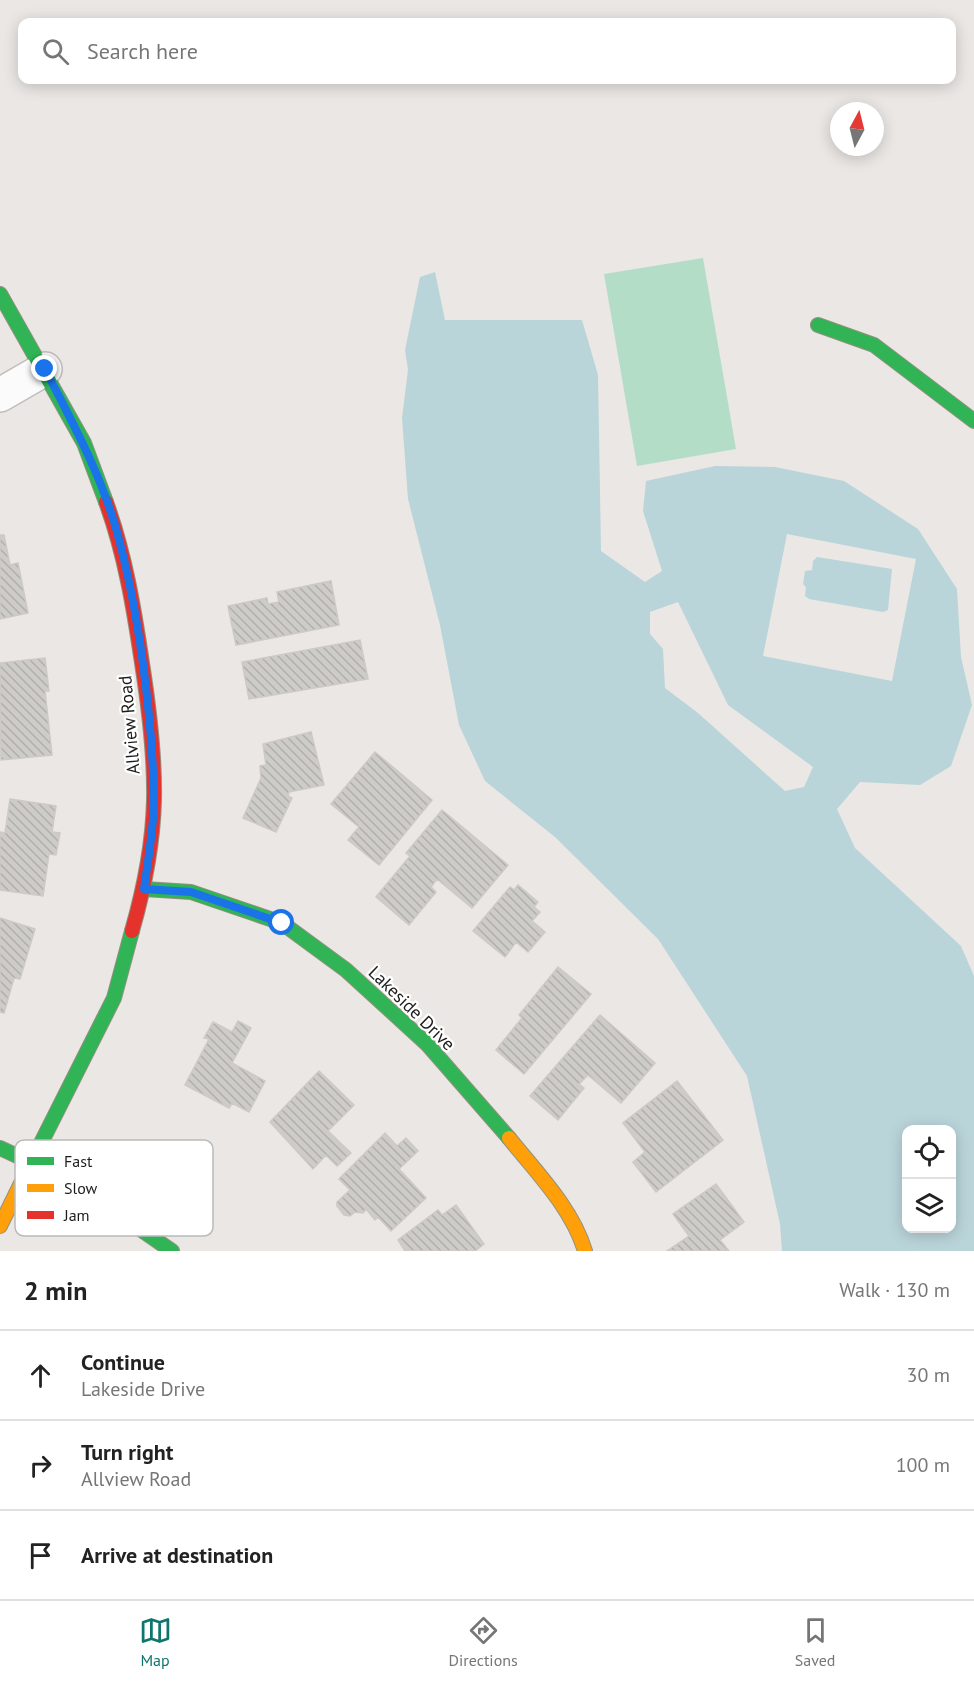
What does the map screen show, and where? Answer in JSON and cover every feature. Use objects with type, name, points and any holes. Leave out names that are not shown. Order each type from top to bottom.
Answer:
[{"type":"street","name":"Allview Road","points":[[0,294],[45,369],[84,443],[117,531],[149,711],[154,800],[144,889],[114,998],[43,1140]]},
{"type":"street","points":[[818,325],[874,345],[974,421]]},
{"type":"street","points":[[0,395],[45,369]]},
{"type":"street","name":"Lakeside Drive","points":[[144,889],[191,892],[282,923],[346,970],[427,1044],[475,1097],[545,1183],[579,1232],[585,1251]]},
{"type":"street","points":[[0,1148],[15,1153]]},
{"type":"street","name":"Allview Road","points":[[0,1226],[15,1196]]},
{"type":"street","points":[[152,1236],[172,1251]]},
{"type":"green space","points":[[703,258],[736,449],[637,466],[604,274]]},
{"type":"water","points":[[435,272],[445,320],[582,320],[598,375],[601,551],[645,582],[662,571],[643,511],[646,481],[715,466],[775,467],[844,481],[918,529],[957,589],[961,657],[972,705],[951,766],[920,785],[860,782],[837,809],[855,848],[961,946],[974,976],[974,1251],[782,1251],[780,1224],[747,1076],[658,939],[555,837],[485,781],[459,725],[440,625],[408,499],[402,418],[408,370],[405,350],[420,277]],"holes":[[[787,534],[916,559],[892,681],[763,656]],[[678,602],[728,705],[813,767],[804,787],[785,791],[698,713],[665,688],[663,649],[650,634],[650,612]]]},
{"type":"water","points":[[817,557],[892,569],[888,610],[883,612],[809,599],[805,596],[806,587],[803,584],[805,571],[812,570],[813,561]]},
{"type":"building","points":[[0,535],[4,535],[10,565],[18,563],[28,613],[0,619]]},
{"type":"building","points":[[331,581],[339,625],[236,645],[228,606],[267,598],[268,604],[279,602],[277,592]]},
{"type":"building","points":[[360,640],[368,679],[249,699],[242,662]]},
{"type":"building","points":[[45,658],[49,691],[45,691],[52,755],[1,760],[0,663]]},
{"type":"building","points":[[311,732],[324,785],[289,792],[288,796],[292,798],[276,832],[243,818],[261,778],[260,766],[266,765],[263,744]]},
{"type":"building","points":[[375,752],[432,800],[379,865],[348,840],[359,827],[331,804]]},
{"type":"building","points":[[10,799],[56,806],[52,832],[60,833],[56,855],[49,854],[43,896],[0,890],[0,832],[5,833]]},
{"type":"building","points":[[442,810],[508,865],[472,908],[437,879],[431,887],[436,892],[409,925],[376,897],[410,856],[406,853]]},
{"type":"building","points":[[518,885],[538,902],[534,907],[540,912],[532,921],[545,932],[528,952],[516,942],[505,957],[473,931],[510,887],[514,890]]},
{"type":"building","points":[[0,918],[35,929],[20,979],[14,978],[4,1013],[0,1012]]},
{"type":"building","points":[[558,967],[591,994],[524,1074],[496,1050],[522,1018],[519,1015]]},
{"type":"building","points":[[600,1015],[655,1063],[621,1103],[588,1075],[579,1084],[584,1088],[558,1120],[530,1096]]},
{"type":"building","points":[[238,1021],[251,1028],[232,1063],[265,1081],[249,1112],[232,1103],[229,1108],[185,1085],[209,1039],[204,1038],[213,1022],[232,1032]]},
{"type":"building","points":[[319,1071],[354,1105],[328,1131],[351,1153],[337,1166],[326,1155],[313,1169],[270,1122]]},
{"type":"building","points":[[677,1081],[723,1140],[656,1192],[633,1162],[645,1152],[623,1123]]},
{"type":"building","points":[[385,1133],[397,1146],[406,1138],[418,1151],[399,1169],[426,1198],[391,1231],[378,1217],[375,1220],[366,1209],[363,1213],[355,1212],[350,1216],[344,1215],[337,1206],[337,1202],[350,1190],[339,1179]]},
{"type":"building","points":[[716,1184],[744,1222],[720,1240],[729,1251],[667,1251],[689,1236],[673,1214]]},
{"type":"building","points":[[456,1205],[484,1244],[475,1251],[405,1251],[398,1240],[438,1210],[442,1215]]},
{"type":"traffic: fast","points":[[0,294],[84,443],[106,502]]},
{"type":"traffic: fast","points":[[818,325],[874,345],[974,421]]},
{"type":"traffic: fast","points":[[144,889],[191,892],[282,923],[346,970],[427,1044],[509,1138]]},
{"type":"traffic: fast","points":[[43,1140],[114,998],[132,931]]},
{"type":"traffic: fast","points":[[0,1148],[15,1155]]},
{"type":"traffic: fast","points":[[150,1236],[172,1251]]},
{"type":"traffic: slow","points":[[509,1138],[563,1206],[572,1220],[585,1251]]},
{"type":"traffic: slow","points":[[0,1226],[15,1196]]},
{"type":"traffic: jam","points":[[106,502],[119,542],[132,602],[147,697],[154,766],[150,850],[132,931]]},
{"type":"route","points":[[45,369],[84,443],[117,531],[136,629],[149,711],[154,800],[144,889],[191,892],[282,923]]}]
